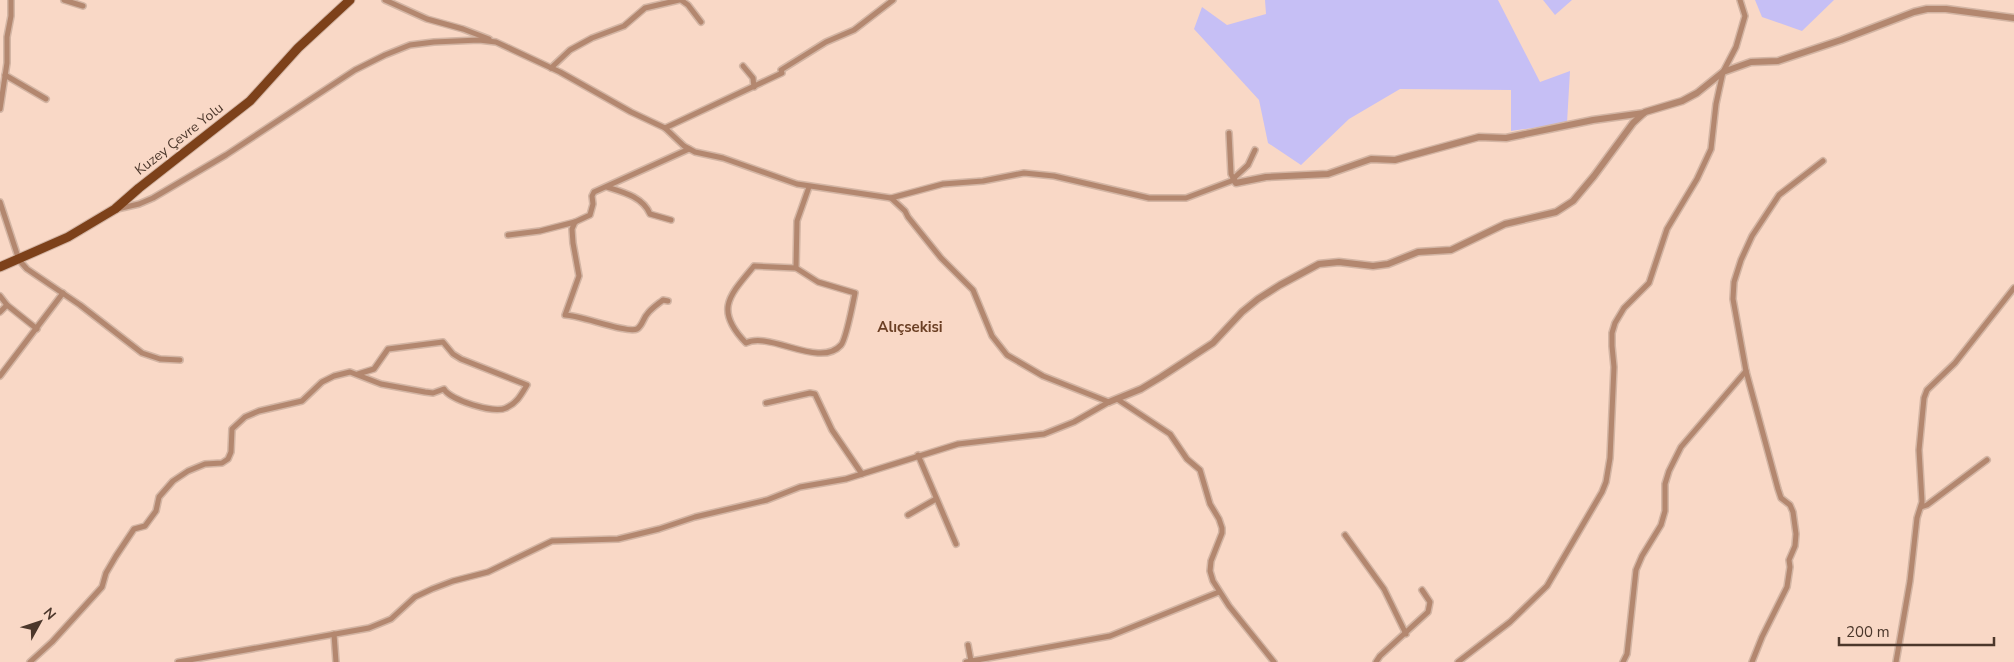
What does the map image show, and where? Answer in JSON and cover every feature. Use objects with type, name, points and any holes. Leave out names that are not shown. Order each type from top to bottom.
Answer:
[{"type":"main road","name":"Kuzey Çevre Yolu","points":[[0,267],[68,237],[115,209],[250,101],[304,42],[350,0]]},
{"type":"street","points":[[0,109],[7,63],[7,37],[11,0]]},
{"type":"street","points":[[64,0],[83,6]]},
{"type":"street","points":[[385,0],[427,19],[474,33],[496,42],[551,68],[631,112],[665,128],[695,152],[723,158],[797,184],[891,198],[943,184],[983,181],[1024,173],[1054,176],[1150,198],[1186,198],[1234,180],[1248,165],[1254,150]]},
{"type":"street","points":[[551,68],[570,50],[592,38],[624,26],[645,8],[680,0],[688,5],[701,22]]},
{"type":"street","points":[[665,128],[782,73],[781,70],[793,61],[826,42],[854,30],[893,0]]},
{"type":"street","points":[[1458,662],[1510,622],[1547,586],[1602,492],[1606,482],[1610,458],[1614,367],[1612,333],[1615,323],[1624,308],[1649,283],[1667,229],[1711,149],[1716,104],[1723,72],[1742,32],[1745,16],[1740,0]]},
{"type":"street","points":[[1229,133],[1231,174],[1236,183],[1266,177],[1328,174],[1371,159],[1395,160],[1479,138],[1506,138],[1593,120],[1645,112],[1682,101],[1697,93],[1723,72],[1751,62],[1763,60],[1778,61],[1927,9],[1946,9],[2014,18]]},
{"type":"street","points":[[115,209],[139,204],[153,198],[226,155],[355,70],[385,55],[410,45],[434,42],[479,40],[496,42]]},
{"type":"street","points":[[743,66],[753,78],[754,87]]},
{"type":"street","points":[[5,75],[46,99]]},
{"type":"street","points":[[178,662],[369,628],[391,619],[415,597],[453,581],[488,572],[552,541],[618,538],[767,500],[800,487],[846,479],[958,444],[1044,434],[1074,422],[1109,402],[1141,390],[1213,343],[1242,312],[1258,299],[1319,264],[1339,262],[1374,266],[1388,264],[1418,252],[1451,250],[1505,224],[1556,212],[1573,201],[1633,123],[1645,112]]},
{"type":"street","points":[[508,235],[540,231],[575,222],[590,215],[593,194],[689,149]]},
{"type":"street","points":[[1752,662],[1762,637],[1787,587],[1790,567],[1789,560],[1795,546],[1796,534],[1793,512],[1790,505],[1781,498],[1778,489],[1746,371],[1733,299],[1734,282],[1752,236],[1779,195],[1823,161]]},
{"type":"street","points":[[796,268],[797,221],[809,186]]},
{"type":"street","points":[[607,187],[640,200],[650,214],[671,220]]},
{"type":"street","points":[[891,198],[905,211],[941,258],[973,290],[992,336],[1007,355],[1043,376],[1109,402]]},
{"type":"street","points":[[0,202],[19,260],[27,269],[142,353],[160,359],[180,360]]},
{"type":"street","points":[[575,222],[572,229],[573,243],[579,276],[565,315],[635,330],[640,326],[647,314],[663,300],[668,301]]},
{"type":"street","points":[[754,266],[796,268],[818,282],[855,293],[842,344],[833,352],[800,350],[754,339],[746,342],[736,332],[726,308],[730,297],[754,266]]},
{"type":"street","points":[[1896,662],[1910,581],[1917,518],[1921,507],[1919,450],[1924,398],[1927,390],[1955,363],[2014,288]]},
{"type":"street","points":[[0,376],[63,294]]},
{"type":"street","points":[[0,296],[7,305],[37,329]]},
{"type":"street","points":[[0,312],[7,305]]},
{"type":"street","points":[[30,662],[52,642],[102,587],[106,574],[134,529],[145,526],[156,511],[159,497],[173,481],[188,471],[205,464],[222,463],[228,459],[231,452],[232,429],[245,417],[259,411],[302,400],[322,382],[334,376],[350,372],[381,384],[425,392],[433,393],[444,389],[446,394],[488,409],[504,410],[518,400],[527,385],[461,359],[453,354],[443,342],[388,349],[374,369],[358,374]]},
{"type":"street","points":[[1623,662],[1627,654],[1636,570],[1642,556],[1661,525],[1664,511],[1665,484],[1669,471],[1681,447],[1746,371]]},
{"type":"street","points":[[766,403],[810,393],[815,394],[832,430],[862,474]]},
{"type":"street","points":[[1117,399],[1170,434],[1187,459],[1200,470],[1210,504],[1222,528],[1222,533],[1211,561],[1210,571],[1219,592],[1274,662]]},
{"type":"street","points":[[918,456],[956,544]]},
{"type":"street","points":[[1921,507],[1927,505],[1987,460]]},
{"type":"street","points":[[908,515],[936,499]]},
{"type":"street","points":[[1345,535],[1384,589],[1406,634]]},
{"type":"street","points":[[1376,662],[1380,656],[1428,612],[1430,602],[1422,590]]},
{"type":"street","points":[[968,645],[969,661],[1110,636],[1219,592]]},
{"type":"street","points":[[334,634],[336,662]]},
{"type":"shaded area","points":[[1265,0],[1498,0],[1540,82],[1570,71],[1567,123],[1511,131],[1511,90],[1400,89],[1349,119],[1301,165],[1268,143],[1259,100],[1194,29],[1202,7],[1227,25],[1266,14]]},
{"type":"shaded area","points":[[1543,0],[1572,0],[1555,15]]},
{"type":"shaded area","points":[[1755,0],[1834,0],[1802,31],[1762,17]]},
{"type":"district","name":"Alıçsekisi","points":[[910,327]]}]
